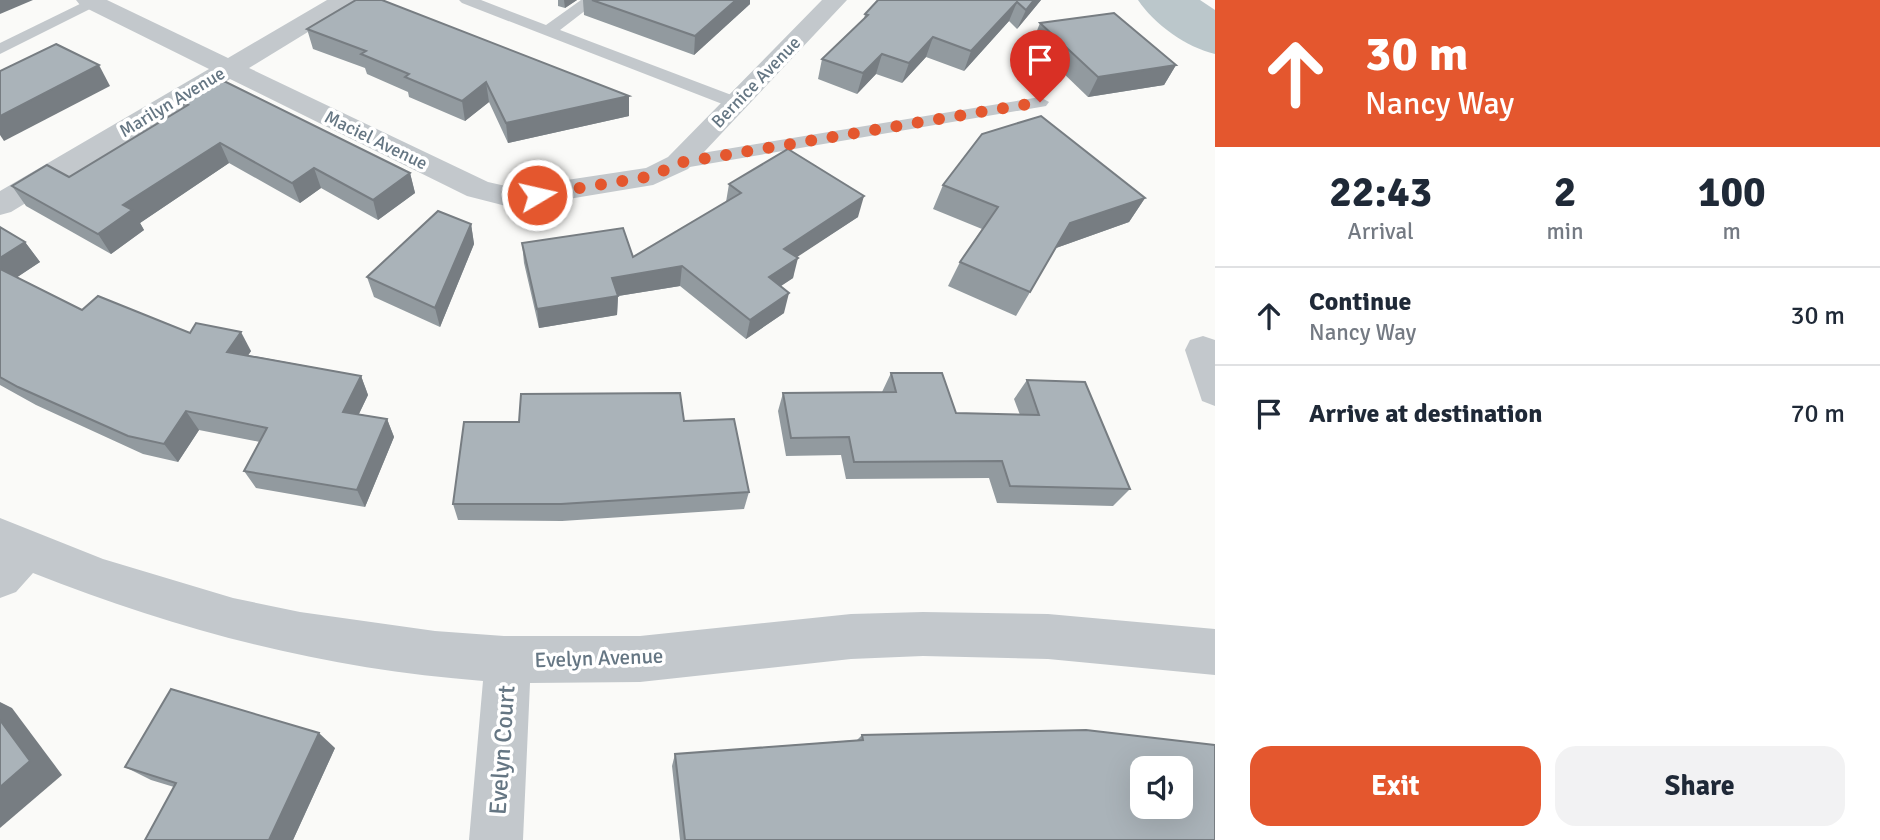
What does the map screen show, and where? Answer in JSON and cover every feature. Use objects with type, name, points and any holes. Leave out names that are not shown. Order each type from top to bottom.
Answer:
[{"type":"street","name":"Marilyn Avenue","points":[[0,205],[344,0]]},
{"type":"street","name":"Bernice Avenue","points":[[678,163],[835,0]]},
{"type":"street","name":"Maciel Avenue","points":[[91,1],[478,189],[514,198],[653,176],[678,163]]},
{"type":"street","points":[[1202,350],[1215,391]]},
{"type":"street","name":"Evelyn Avenue","points":[[8,555],[254,627],[384,648],[508,660],[640,659],[878,635],[980,634],[1085,638],[1215,652]]},
{"type":"street","name":"Evelyn Court","points":[[496,840],[508,660]]},
{"type":"lane","points":[[467,0],[736,103]]},
{"type":"lane","points":[[548,31],[591,0]]},
{"type":"lane","points":[[0,48],[91,1]]},
{"type":"lane","points":[[678,163],[1040,102]]},
{"type":"building","points":[[356,0],[382,0],[629,96],[506,123],[486,82],[462,101],[405,77],[409,74],[361,54],[366,51],[307,29]]},
{"type":"building","points":[[592,0],[736,0],[695,36]]},
{"type":"building","points":[[878,0],[1034,0],[1026,10],[1017,2],[971,51],[933,37],[909,63],[882,54],[863,73],[822,59],[868,15],[865,14]]},
{"type":"building","points":[[1114,13],[1176,65],[1098,77],[1040,23]]},
{"type":"building","points":[[56,44],[99,65],[0,116],[0,71]]},
{"type":"building","points":[[216,82],[226,82],[410,173],[373,200],[314,168],[292,183],[220,143],[123,205],[132,210],[98,234],[12,186],[47,165],[69,177],[188,105],[181,102]]},
{"type":"building","points":[[1041,116],[1145,198],[1070,223],[1030,292],[960,262],[998,207],[943,185],[982,134]]},
{"type":"building","points":[[788,149],[864,196],[784,249],[798,258],[769,277],[789,293],[750,320],[682,266],[612,278],[618,296],[537,309],[522,243],[623,228],[633,257],[741,193],[729,184]]},
{"type":"building","points":[[438,211],[471,224],[435,308],[367,277]]},
{"type":"building","points":[[0,227],[25,242],[0,258]]},
{"type":"building","points":[[0,269],[82,310],[98,296],[190,333],[196,323],[241,332],[227,352],[361,376],[343,412],[387,419],[357,490],[244,471],[267,428],[186,411],[164,444],[128,436],[0,377]]},
{"type":"building","points":[[891,373],[942,373],[956,413],[1039,415],[1027,380],[1085,382],[1130,489],[1010,486],[1002,461],[854,462],[849,437],[791,438],[783,393],[896,392]]},
{"type":"building","points":[[680,393],[684,421],[734,419],[749,492],[561,504],[453,504],[464,422],[519,422],[521,394]]},
{"type":"building","points":[[171,689],[319,733],[269,840],[145,840],[176,783],[125,767]]},
{"type":"building","points":[[0,720],[30,761],[0,787]]},
{"type":"building","points":[[1086,730],[1215,745],[1215,840],[685,840],[675,754],[863,740],[862,735]]},
{"type":"waterway","points":[[1165,0],[1215,37]]},
{"type":"route","points":[[537,195],[653,176],[678,163],[1040,102]]}]
